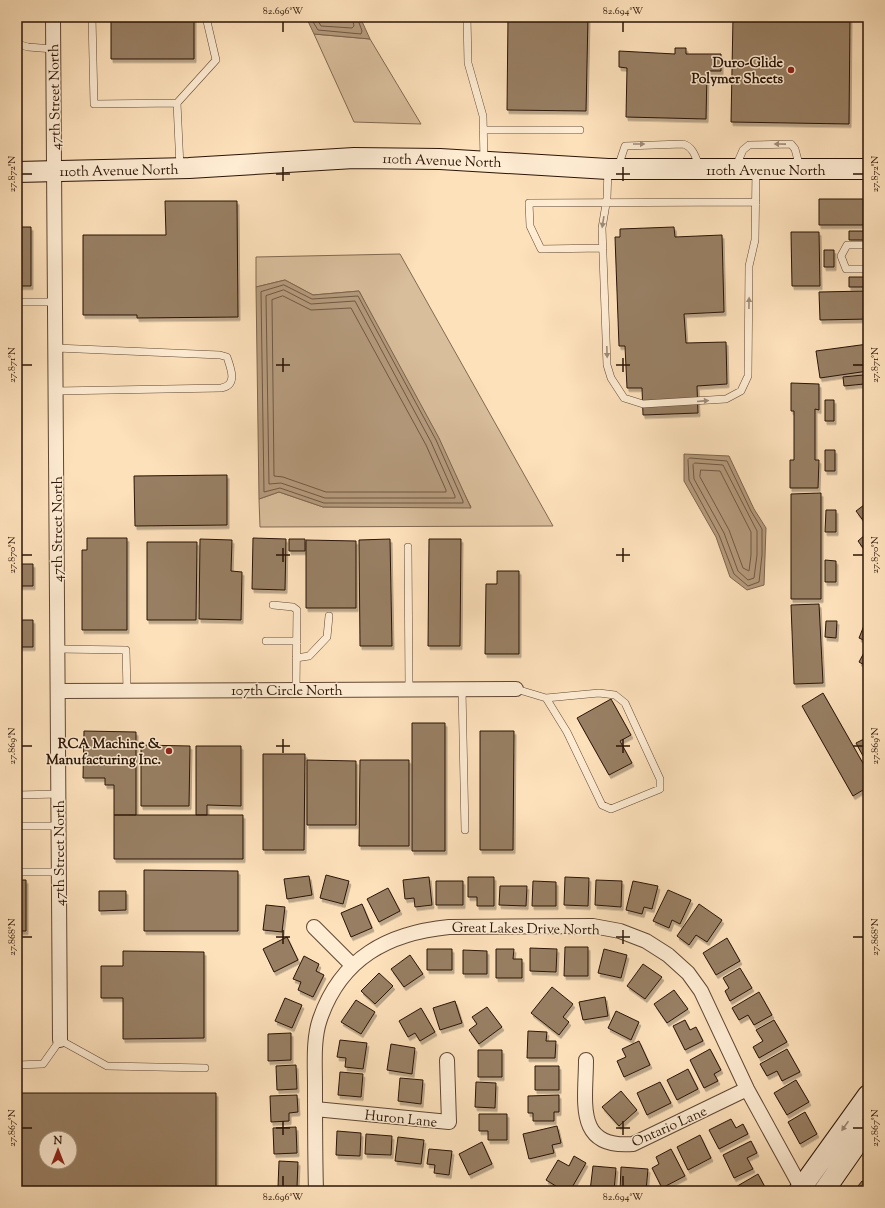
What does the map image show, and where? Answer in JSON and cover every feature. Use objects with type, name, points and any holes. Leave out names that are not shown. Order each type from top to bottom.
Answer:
[{"type":"street","name":"47th Street North","points":[[53,17],[59,691],[60,1040]]},
{"type":"street","name":"110th Avenue North","points":[[17,172],[180,169],[354,158],[440,158],[613,169],[868,169]]},
{"type":"street","name":"107th Circle North","points":[[59,691],[516,689]]},
{"type":"street","name":"Great Lakes Drive North","points":[[316,1191],[315,1049],[320,1020],[333,992],[352,965],[376,948],[403,935],[426,929],[449,927],[593,926],[620,931],[646,941],[668,955],[688,973],[701,992],[747,1089],[801,1190]]},
{"type":"street","points":[[314,927],[352,965]]},
{"type":"street","name":"Huron Lane","points":[[315,1109],[449,1122],[447,1060]]},
{"type":"street","name":"Ontario Lane","points":[[586,1060],[586,1113],[590,1130],[601,1140],[616,1146],[633,1144],[747,1089]]},
{"type":"street","points":[[801,1190],[868,1095]]},
{"type":"street","points":[[824,1191],[868,1128]]},
{"type":"lane","points":[[92,17],[94,104],[177,103]]},
{"type":"lane","points":[[180,169],[177,103],[216,60],[206,17]]},
{"type":"lane","points":[[467,17],[468,63],[483,116],[484,161]]},
{"type":"lane","points":[[17,44],[28,47],[53,49]]},
{"type":"lane","points":[[483,130],[580,130]]},
{"type":"lane","points":[[735,170],[743,150],[752,143],[791,144],[795,149],[800,170]]},
{"type":"lane","points":[[613,169],[602,228],[608,365],[611,378],[624,398],[643,404],[726,399],[741,391],[748,376],[749,266],[755,240],[756,170]]},
{"type":"lane","points":[[603,248],[541,249],[530,226],[529,203],[756,202]]},
{"type":"lane","points":[[868,245],[847,245],[841,256],[846,269],[868,269]]},
{"type":"lane","points":[[17,302],[55,302]]},
{"type":"lane","points":[[56,348],[220,355],[227,357],[232,375],[232,382],[228,387],[221,388],[56,391]]},
{"type":"lane","points":[[408,547],[409,689]]},
{"type":"lane","points":[[273,606],[293,607],[297,610],[296,690]]},
{"type":"lane","points":[[296,658],[309,656],[327,637],[328,616]]},
{"type":"lane","points":[[266,641],[297,641]]},
{"type":"lane","points":[[58,649],[126,650],[127,691]]},
{"type":"lane","points":[[462,689],[465,830]]},
{"type":"lane","points":[[516,689],[546,698],[599,694],[615,695],[625,703],[660,779],[660,789],[611,809],[602,805],[567,732],[546,698]]},
{"type":"lane","points":[[17,795],[59,794]]},
{"type":"lane","points":[[17,826],[59,826]]},
{"type":"lane","points":[[17,872],[60,872]]},
{"type":"lane","points":[[17,1065],[43,1064],[60,1040],[107,1066],[205,1068]]},
{"type":"shaded area","points":[[314,34],[370,39],[421,124],[354,122]]},
{"type":"shaded area","points":[[400,254],[553,526],[260,527],[259,499],[279,492],[323,507],[471,507],[359,291],[313,295],[285,280],[256,287],[256,257]]},
{"type":"water","points":[[306,17],[360,17],[370,39],[314,34]]},
{"type":"water","points":[[285,280],[313,295],[359,291],[439,438],[471,508],[323,507],[279,492],[259,499],[256,287]]},
{"type":"water","points":[[684,454],[729,456],[754,509],[766,528],[764,585],[747,590],[730,577],[716,537],[684,481]]},
{"type":"building","points":[[111,17],[194,17],[194,59],[111,59]]},
{"type":"building","points":[[508,17],[588,17],[586,111],[507,110]]},
{"type":"building","name":"Duro-Glide Polymer Sheets","points":[[733,17],[850,17],[849,124],[731,122]]},
{"type":"building","points":[[675,48],[686,48],[686,54],[721,54],[721,71],[707,71],[706,119],[626,117],[627,68],[619,67],[619,51],[675,54]]},
{"type":"building","points":[[819,199],[868,199],[868,225],[819,225]]},
{"type":"building","points":[[165,201],[237,201],[238,317],[137,318],[137,315],[83,315],[83,235],[166,235]]},
{"type":"building","points":[[17,227],[31,227],[31,286],[17,286]]},
{"type":"building","points":[[674,227],[675,237],[722,235],[724,312],[684,314],[686,343],[726,342],[727,384],[697,386],[698,413],[643,415],[642,388],[627,388],[625,346],[619,346],[615,237],[620,237],[620,229]]},
{"type":"building","points":[[849,231],[866,231],[866,240],[849,240]]},
{"type":"building","points":[[791,232],[819,232],[820,286],[792,286]]},
{"type":"building","points":[[824,250],[834,250],[834,267],[824,267]]},
{"type":"building","points":[[849,277],[865,277],[865,287],[849,287]]},
{"type":"building","points":[[868,291],[868,319],[820,320],[819,292]]},
{"type":"building","points":[[868,344],[868,371],[820,378],[816,351]]},
{"type":"building","points":[[863,375],[864,384],[844,386],[843,377]]},
{"type":"building","points":[[791,383],[819,384],[819,410],[815,409],[815,460],[819,460],[818,488],[790,488],[790,460],[794,460],[794,411],[791,411]]},
{"type":"building","points":[[825,400],[834,400],[834,421],[825,421]]},
{"type":"building","points":[[825,450],[835,450],[835,471],[825,471]]},
{"type":"building","points":[[227,475],[227,525],[135,526],[134,476]]},
{"type":"building","points":[[821,493],[821,599],[791,599],[791,494]]},
{"type":"building","points":[[868,502],[868,527],[856,511]]},
{"type":"building","points":[[826,510],[836,510],[836,532],[825,532]]},
{"type":"building","points":[[866,534],[868,537],[868,555],[858,541]]},
{"type":"building","points":[[87,538],[127,538],[127,630],[82,630],[82,550],[87,550]]},
{"type":"building","points":[[253,538],[286,539],[285,590],[252,589]]},
{"type":"building","points":[[200,539],[232,540],[231,571],[242,572],[241,620],[199,619]]},
{"type":"building","points":[[289,539],[305,539],[305,551],[289,551]]},
{"type":"building","points":[[390,539],[392,646],[360,646],[359,540]]},
{"type":"building","points":[[429,539],[461,539],[460,646],[428,646]]},
{"type":"building","points":[[306,540],[356,541],[356,608],[306,608]]},
{"type":"building","points":[[147,542],[197,542],[196,620],[147,620]]},
{"type":"building","points":[[825,560],[836,561],[836,582],[825,582]]},
{"type":"building","points":[[17,564],[33,564],[33,586],[17,586]]},
{"type":"building","points":[[497,571],[519,571],[519,654],[485,654],[486,584],[497,584]]},
{"type":"building","points":[[819,604],[823,683],[794,684],[791,605]]},
{"type":"building","points":[[17,620],[33,620],[33,647],[17,647]]},
{"type":"building","points":[[826,621],[837,621],[836,638],[825,637]]},
{"type":"building","points":[[865,623],[868,624],[868,642],[859,638]]},
{"type":"building","points":[[868,645],[868,667],[859,662]]},
{"type":"building","points":[[823,693],[868,772],[868,787],[853,796],[802,706]]},
{"type":"building","points":[[611,699],[631,735],[620,741],[632,763],[609,775],[577,718]]},
{"type":"building","points":[[412,723],[445,723],[445,851],[412,851]]},
{"type":"building","points":[[84,731],[136,732],[136,815],[114,815],[114,785],[105,785],[105,778],[83,778]]},
{"type":"building","points":[[480,731],[514,731],[513,850],[480,850]]},
{"type":"building","points":[[866,738],[868,742],[868,753],[863,756],[856,743]]},
{"type":"building","points":[[141,745],[190,746],[189,806],[141,806]]},
{"type":"building","points":[[196,746],[241,746],[241,806],[207,805],[207,815],[196,815]]},
{"type":"building","points":[[263,754],[305,754],[304,850],[263,850]]},
{"type":"building","points":[[307,760],[356,761],[356,825],[307,825]]},
{"type":"building","points":[[360,760],[409,760],[409,846],[359,846]]},
{"type":"building","points":[[114,815],[243,815],[243,859],[114,859]]},
{"type":"building","points":[[144,870],[238,871],[238,931],[144,931]]},
{"type":"building","points":[[326,875],[349,881],[343,904],[320,898]]},
{"type":"building","points":[[309,876],[312,895],[287,899],[284,879]]},
{"type":"building","points":[[429,877],[432,905],[415,907],[414,898],[405,899],[403,880]]},
{"type":"building","points":[[468,877],[494,877],[494,906],[477,906],[477,897],[468,897]]},
{"type":"building","points":[[565,877],[589,878],[588,906],[564,905]]},
{"type":"building","points":[[17,880],[26,880],[26,931],[17,931]]},
{"type":"building","points":[[596,880],[622,881],[621,907],[595,905]]},
{"type":"building","points":[[436,881],[463,881],[463,905],[436,905]]},
{"type":"building","points":[[533,881],[556,882],[556,906],[532,906]]},
{"type":"building","points":[[633,881],[658,886],[652,909],[644,907],[642,914],[626,910]]},
{"type":"building","points":[[500,886],[527,886],[526,906],[499,905]]},
{"type":"building","points":[[388,888],[400,911],[379,922],[367,899]]},
{"type":"building","points":[[668,890],[691,900],[680,924],[672,920],[669,928],[653,921]]},
{"type":"building","points":[[99,891],[126,891],[126,910],[99,911]]},
{"type":"building","points":[[362,904],[372,928],[351,937],[341,913]]},
{"type":"building","points":[[699,904],[722,920],[707,942],[696,935],[689,945],[677,936]]},
{"type":"building","points":[[266,905],[285,907],[282,932],[263,930]]},
{"type":"building","points":[[287,937],[298,960],[274,972],[263,949]]},
{"type":"building","points":[[727,938],[740,961],[716,975],[703,953]]},
{"type":"building","points":[[565,947],[588,947],[588,976],[564,976]]},
{"type":"building","points":[[530,948],[557,949],[556,972],[530,971]]},
{"type":"building","points":[[427,949],[452,949],[452,970],[427,970]]},
{"type":"building","points":[[496,949],[514,949],[513,959],[522,959],[522,978],[496,978]]},
{"type":"building","points":[[604,949],[627,955],[621,978],[598,973]]},
{"type":"building","points":[[463,950],[487,951],[487,974],[463,974]]},
{"type":"building","points":[[123,951],[204,952],[204,1038],[123,1039],[123,998],[101,998],[101,966],[123,966]]},
{"type":"building","points":[[410,955],[423,974],[404,987],[391,969]]},
{"type":"building","points":[[304,956],[319,964],[316,971],[324,975],[313,997],[298,990],[301,982],[293,979]]},
{"type":"building","points":[[643,964],[662,977],[645,999],[627,986]]},
{"type":"building","points":[[740,968],[752,988],[730,1001],[725,991],[729,988],[723,978]]},
{"type":"building","points":[[379,973],[393,986],[375,1004],[361,991]]},
{"type":"building","points":[[552,987],[573,1004],[563,1017],[569,1022],[559,1035],[531,1013]]},
{"type":"building","points":[[674,990],[688,1009],[667,1023],[654,1004]]},
{"type":"building","points":[[759,992],[772,1015],[754,1025],[748,1015],[739,1020],[732,1008]]},
{"type":"building","points":[[605,997],[608,1016],[583,1020],[579,1002]]},
{"type":"building","points":[[285,998],[302,1005],[292,1028],[275,1021]]},
{"type":"building","points":[[356,1000],[375,1012],[361,1034],[341,1022]]},
{"type":"building","points":[[455,1001],[462,1023],[440,1030],[433,1008]]},
{"type":"building","points":[[487,1007],[502,1027],[479,1044],[469,1030],[477,1024],[472,1017]]},
{"type":"building","points":[[421,1008],[435,1032],[420,1041],[415,1033],[408,1037],[399,1021]]},
{"type":"building","points":[[616,1011],[639,1022],[631,1040],[608,1028]]},
{"type":"building","points":[[685,1020],[690,1030],[696,1027],[703,1041],[685,1050],[673,1026]]},
{"type":"building","points":[[774,1020],[787,1042],[759,1058],[753,1047],[763,1041],[756,1030]]},
{"type":"building","points":[[528,1031],[547,1032],[546,1041],[556,1041],[555,1058],[527,1058]]},
{"type":"building","points":[[291,1033],[291,1060],[268,1061],[268,1034]]},
{"type":"building","points":[[340,1040],[367,1043],[363,1069],[345,1067],[346,1058],[337,1057]]},
{"type":"building","points":[[639,1041],[650,1065],[624,1077],[617,1061],[626,1057],[622,1049]]},
{"type":"building","points":[[391,1044],[415,1048],[412,1074],[387,1070]]},
{"type":"building","points":[[710,1049],[721,1070],[714,1074],[718,1081],[704,1088],[690,1060]]},
{"type":"building","points":[[787,1049],[800,1072],[782,1081],[777,1071],[767,1076],[760,1064]]},
{"type":"building","points":[[478,1050],[502,1050],[502,1077],[478,1077]]},
{"type":"building","points":[[296,1065],[297,1089],[277,1090],[276,1066]]},
{"type":"building","points":[[535,1066],[559,1066],[559,1090],[535,1090]]},
{"type":"building","points":[[688,1069],[698,1089],[677,1100],[667,1080]]},
{"type":"building","points":[[340,1072],[363,1074],[361,1097],[338,1095]]},
{"type":"building","points":[[400,1078],[423,1080],[421,1104],[398,1101]]},
{"type":"building","points":[[796,1080],[809,1102],[787,1115],[774,1093]]},
{"type":"building","points":[[476,1082],[496,1083],[495,1108],[475,1107]]},
{"type":"building","points":[[660,1082],[671,1103],[647,1115],[637,1093]]},
{"type":"building","points":[[621,1091],[637,1110],[619,1126],[602,1107]]},
{"type":"building","points":[[17,1093],[216,1093],[216,1191],[17,1191]]},
{"type":"building","points":[[297,1095],[298,1112],[289,1113],[289,1121],[271,1122],[270,1096]]},
{"type":"building","points":[[559,1095],[559,1112],[554,1112],[554,1121],[533,1121],[533,1113],[528,1113],[528,1096]]},
{"type":"building","points":[[805,1112],[817,1134],[800,1144],[788,1122]]},
{"type":"building","points":[[479,1114],[507,1114],[507,1140],[488,1140],[488,1131],[479,1131]]},
{"type":"building","points":[[731,1119],[736,1128],[743,1124],[748,1134],[719,1149],[709,1130]]},
{"type":"building","points":[[557,1126],[561,1143],[552,1145],[554,1153],[529,1159],[523,1134]]},
{"type":"building","points":[[296,1127],[297,1153],[274,1154],[273,1128]]},
{"type":"building","points":[[337,1131],[361,1133],[360,1156],[336,1155]]},
{"type":"building","points":[[366,1134],[392,1136],[391,1155],[365,1154]]},
{"type":"building","points":[[700,1135],[711,1158],[688,1170],[677,1147]]},
{"type":"building","points":[[398,1137],[424,1140],[421,1164],[395,1161]]},
{"type":"building","points":[[751,1141],[757,1153],[747,1158],[753,1169],[734,1178],[723,1155]]},
{"type":"building","points":[[482,1142],[492,1164],[469,1175],[459,1154]]},
{"type":"building","points":[[429,1149],[452,1151],[449,1175],[434,1173],[435,1165],[427,1164]]},
{"type":"building","points":[[671,1149],[685,1176],[662,1188],[652,1168],[659,1164],[656,1157]]},
{"type":"building","points":[[574,1156],[586,1163],[570,1191],[564,1191],[546,1180],[558,1160],[569,1166]]},
{"type":"building","points":[[279,1161],[298,1162],[297,1187],[278,1187]]},
{"type":"building","points":[[593,1166],[616,1168],[614,1191],[590,1191]]},
{"type":"building","points":[[621,1167],[648,1169],[646,1191],[620,1191]]},
{"type":"building","points":[[758,1174],[766,1189],[763,1191],[736,1191],[734,1188]]},
{"type":"building","points":[[862,1181],[868,1186],[868,1191],[854,1191]]},
{"type":"place","name":"Duro-Glide Polymer Sheets","points":[[791,70]]},
{"type":"place","name":"RCA Machine & Manufacturing Inc.","points":[[169,751]]}]
